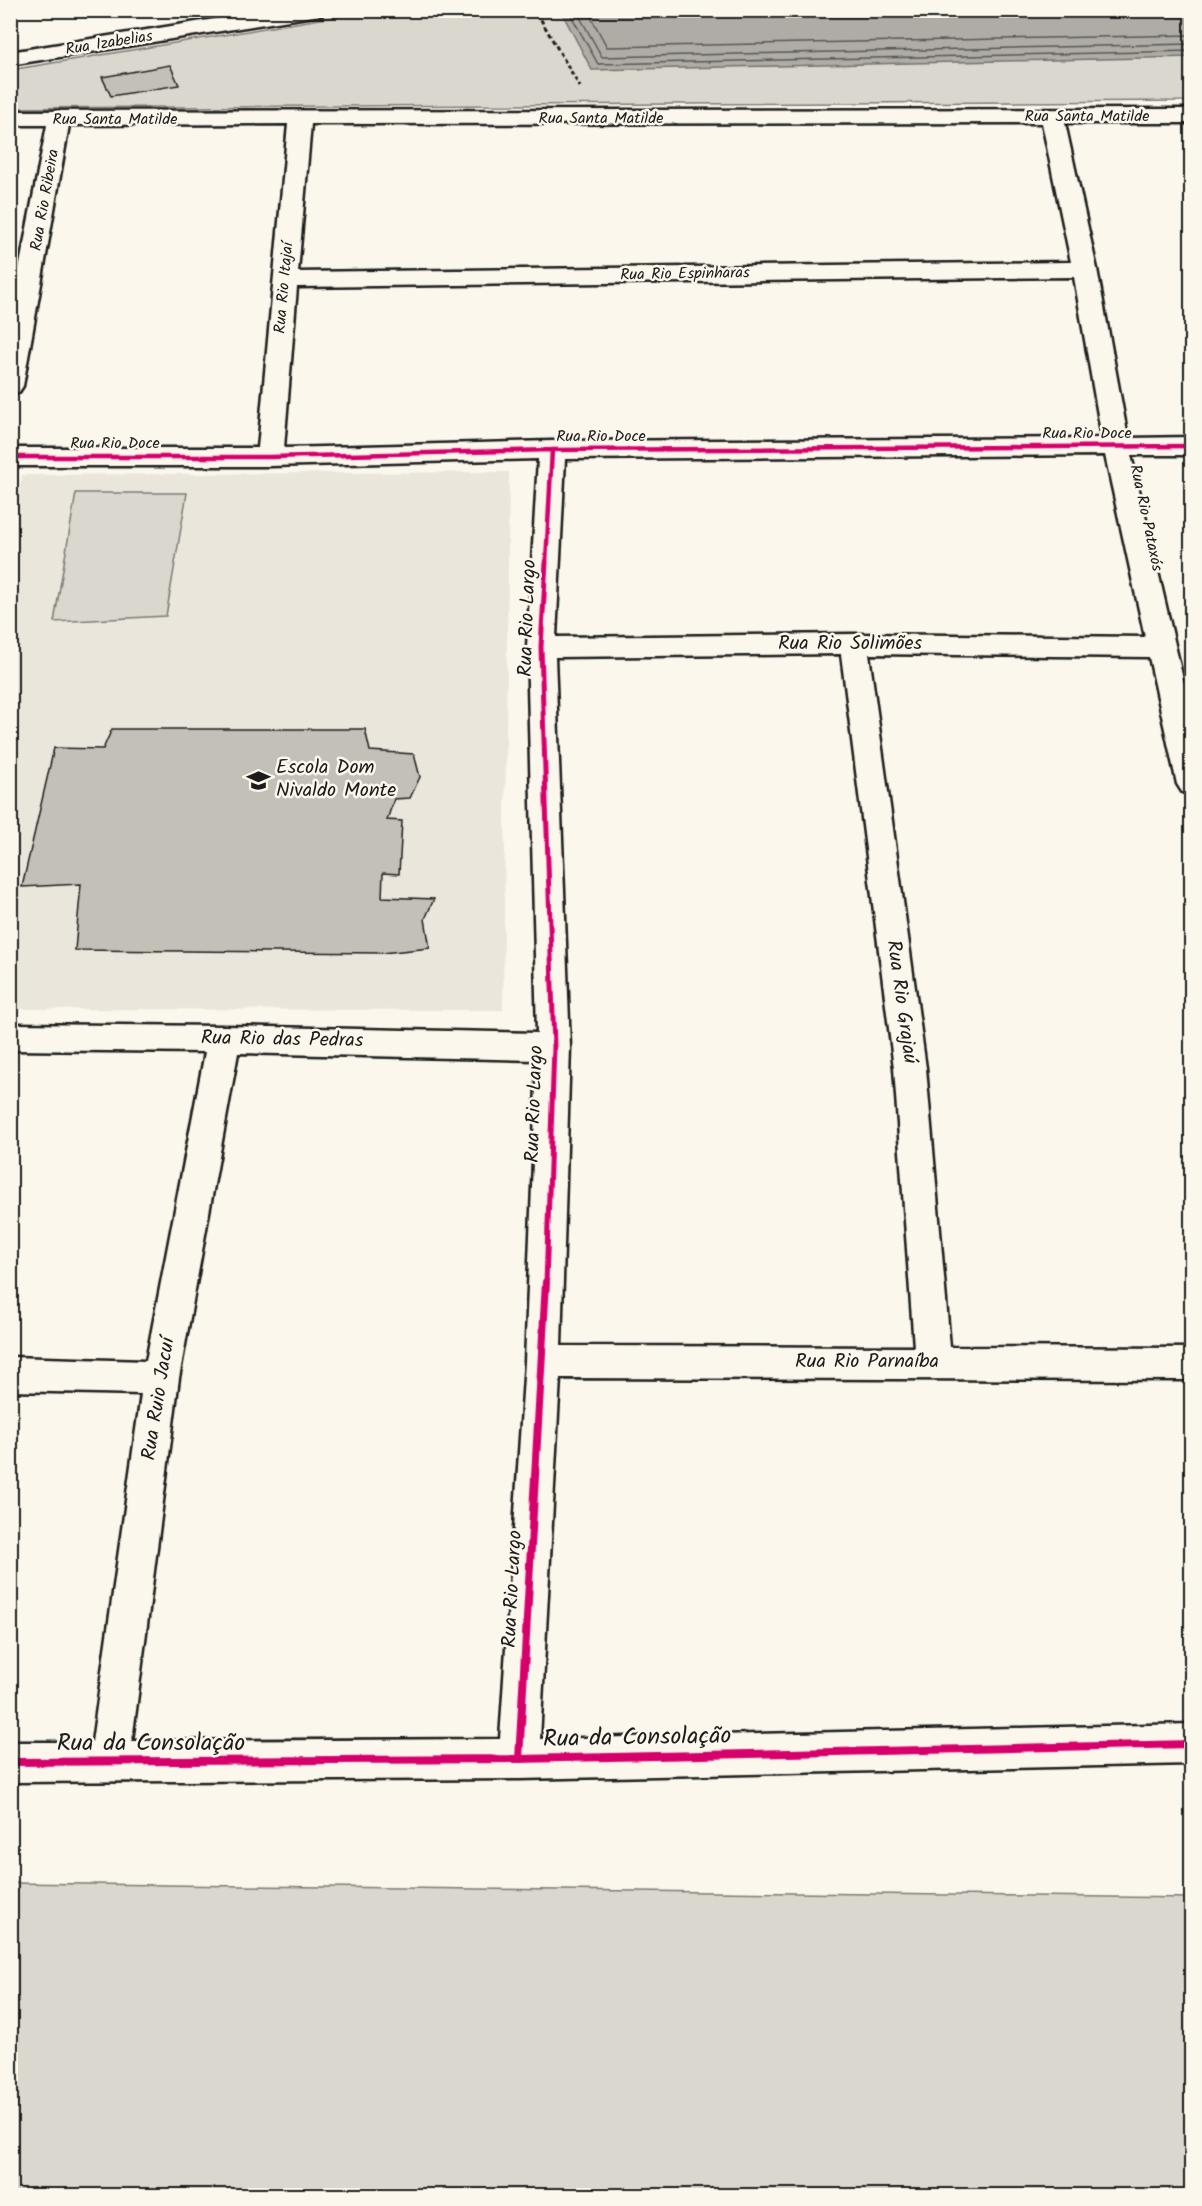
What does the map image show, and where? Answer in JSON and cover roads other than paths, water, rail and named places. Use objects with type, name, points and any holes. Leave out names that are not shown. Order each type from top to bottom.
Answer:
[{"type":"street","name":"Rua Izabelias","points":[[10,59],[314,10]]},
{"type":"street","name":"Rua Santa Matilde","points":[[10,118],[1191,116]]},
{"type":"street","name":"Rua Rio Pataxós","points":[[1052,117],[1085,269],[1116,446],[1191,783]]},
{"type":"street","name":"Rua Rio Ribeira","points":[[10,386],[22,270],[59,119]]},
{"type":"street","name":"Rua Rio Itajaí","points":[[270,457],[300,119]]},
{"type":"street","name":"Rua Rio Espinharas","points":[[284,280],[1085,269]]},
{"type":"street","name":"Rua Rio Doce","points":[[10,457],[270,457],[552,450],[1191,446]]},
{"type":"street","name":"Rua Rio Largo","points":[[519,1759],[543,1362],[554,1047],[541,647],[552,450]]},
{"type":"street","name":"Rua Rio Solimões","points":[[541,647],[854,644],[1160,647]]},
{"type":"street","name":"Rua Rio Grajaú","points":[[854,644],[910,1068],[933,1362]]},
{"type":"street","name":"Rua Rio das Pedras","points":[[10,1037],[224,1039],[554,1047]]},
{"type":"street","name":"Rua Ruio Jacuí","points":[[109,1761],[161,1378],[224,1039]]},
{"type":"street","name":"Rua Rio Parnaíba","points":[[543,1362],[1191,1364]]},
{"type":"street","points":[[10,1374],[161,1378]]},
{"type":"street","name":"Rua da Consolação","points":[[10,1762],[519,1759],[1191,1743]]},
{"type":"water","points":[[561,11],[1191,11],[1191,57],[592,70]]},
{"type":"place","name":"Escola Dom Nivaldo Monte","points":[[258,780]]}]
